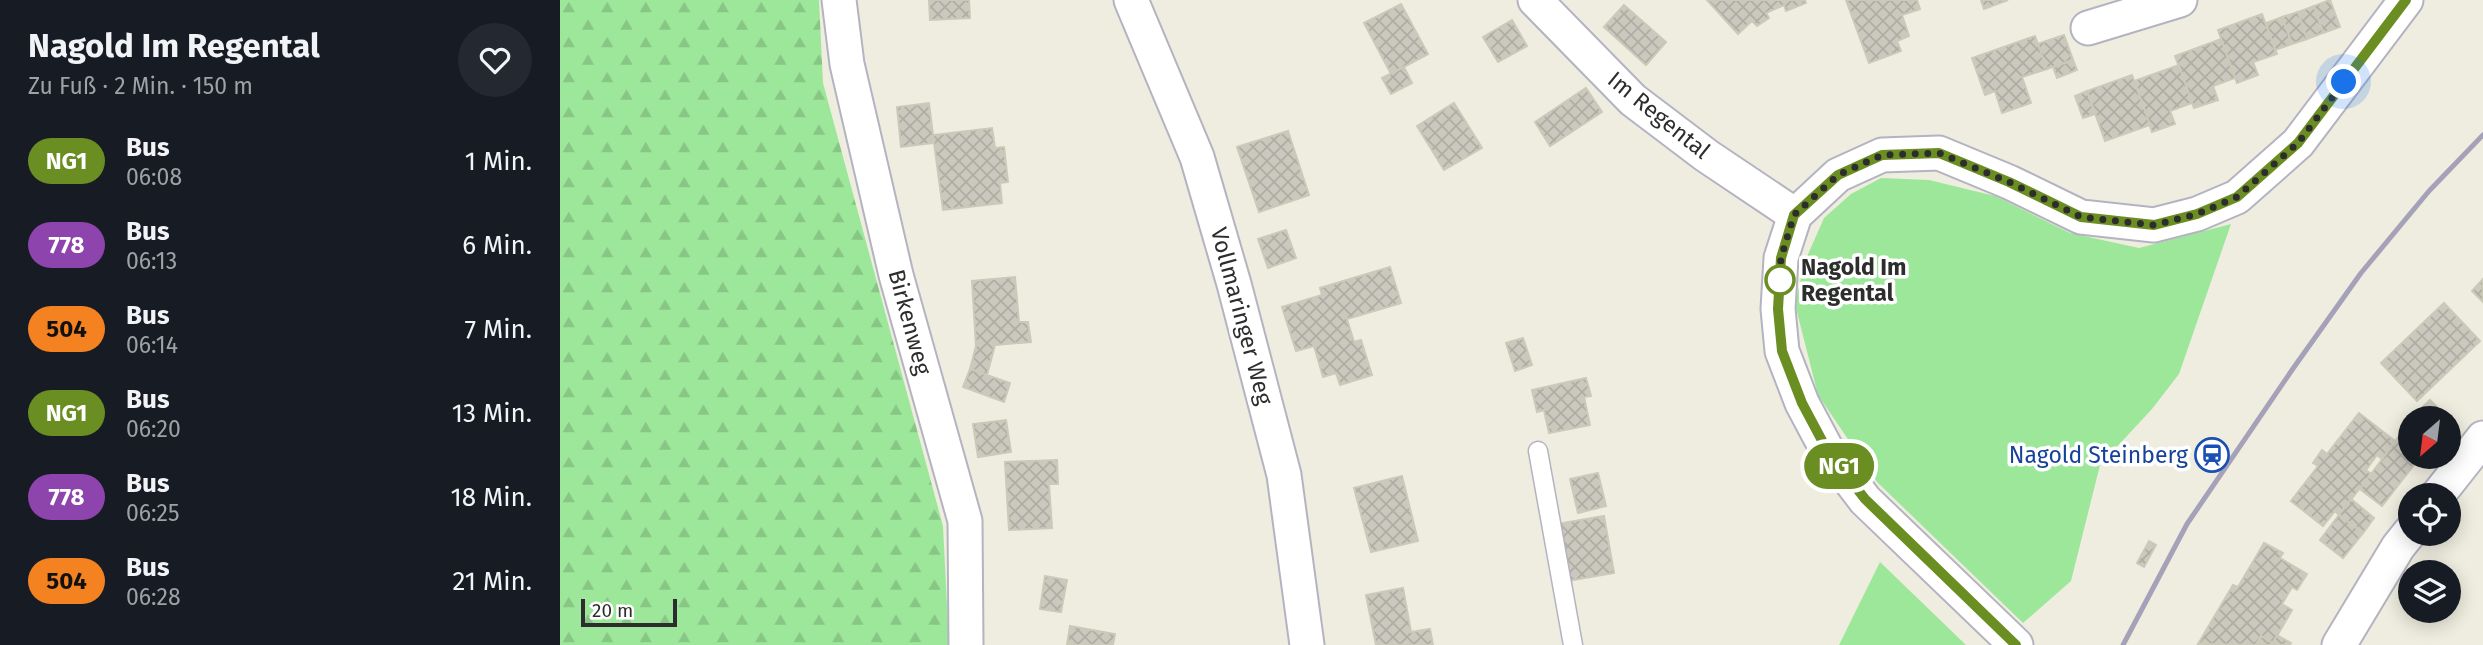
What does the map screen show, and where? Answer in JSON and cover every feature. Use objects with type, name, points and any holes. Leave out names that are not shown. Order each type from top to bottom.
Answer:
[{"type":"street","name":"Birkenweg","points":[[839,0],[847,64],[896,275],[965,521],[966,645]]},
{"type":"street","name":"Vollmaringer Weg","points":[[1131,0],[1197,157],[1234,284],[1284,475],[1307,645]]},
{"type":"street","name":"Im Regental","points":[[1535,0],[1633,100],[1707,156],[1794,215]]},
{"type":"street","points":[[2088,28],[2180,0]]},
{"type":"street","points":[[2016,645],[1865,499],[1827,450],[1802,403],[1782,351],[1778,309],[1781,258],[1794,215],[1838,175],[1882,155],[1939,153],[2009,182],[2081,217],[2154,225],[2197,214],[2237,197],[2298,143],[2406,0]]},
{"type":"street","points":[[2447,483],[2483,438]]},
{"type":"street","points":[[2339,645],[2399,546]]},
{"type":"lane","points":[[1538,451],[1573,645]]},
{"type":"green space","points":[[560,0],[819,0],[823,83],[943,526],[949,645],[560,645]]},
{"type":"green space","points":[[1881,178],[1929,180],[1995,196],[2070,233],[2139,248],[2231,224],[2179,374],[2152,409],[2100,465],[2071,581],[2023,623],[1877,482],[1818,395],[1795,304],[1805,261],[1824,218],[1851,194]]},
{"type":"green space","points":[[1880,562],[1966,645],[1839,645]]},
{"type":"building","points":[[929,0],[969,0],[970,18],[930,20]]},
{"type":"building","points":[[1707,0],[1805,0],[1806,3],[1786,11],[1784,5],[1766,13],[1769,18],[1757,26],[1752,21],[1738,34]]},
{"type":"building","points":[[1846,0],[1917,0],[1920,9],[1902,15],[1909,36],[1897,41],[1901,51],[1869,63]]},
{"type":"building","points":[[1981,0],[2008,0],[1984,9]]},
{"type":"building","points":[[2330,0],[2340,27],[2323,33],[2314,6]]},
{"type":"building","points":[[1401,4],[1428,54],[1391,74],[1364,23]]},
{"type":"building","points":[[1624,5],[1666,42],[1646,65],[1604,27]]},
{"type":"building","points":[[2314,6],[2323,33],[2307,39],[2298,12]]},
{"type":"building","points":[[2298,12],[2307,39],[2292,44],[2282,17]]},
{"type":"building","points":[[2262,14],[2277,54],[2253,62],[2258,75],[2237,83],[2218,30]]},
{"type":"building","points":[[2282,17],[2292,44],[2275,50],[2266,23]]},
{"type":"building","points":[[1512,20],[1527,46],[1498,62],[1483,37]]},
{"type":"building","points":[[2064,35],[2073,60],[2047,69],[2037,44]]},
{"type":"building","points":[[2035,36],[2047,69],[2022,77],[2031,103],[2002,113],[1995,91],[1985,95],[1972,58]]},
{"type":"building","points":[[2221,39],[2235,78],[2213,86],[2218,100],[2194,108],[2175,56]]},
{"type":"building","points":[[2073,60],[2077,70],[2057,78],[2053,67]]},
{"type":"building","points":[[2179,65],[2192,103],[2170,111],[2175,124],[2152,132],[2134,81]]},
{"type":"building","points":[[1404,67],[1412,83],[1391,94],[1382,78]]},
{"type":"building","points":[[2132,75],[2150,125],[2105,141],[2087,91]]},
{"type":"building","points":[[1586,88],[1602,112],[1550,146],[1535,122]]},
{"type":"building","points":[[2087,91],[2095,114],[2083,118],[2075,96]]},
{"type":"building","points":[[929,103],[934,143],[901,147],[897,107]]},
{"type":"building","points":[[1454,103],[1482,148],[1444,170],[1417,126]]},
{"type":"building","points":[[992,128],[995,148],[1004,147],[1008,182],[1000,183],[1002,203],[943,210],[933,135]]},
{"type":"building","points":[[1288,131],[1309,195],[1259,212],[1237,147]]},
{"type":"building","points":[[1286,230],[1296,258],[1268,268],[1258,239]]},
{"type":"building","points":[[1390,267],[1401,303],[1347,319],[1354,342],[1361,340],[1372,375],[1340,385],[1336,373],[1323,377],[1314,346],[1296,351],[1282,307],[1322,295],[1320,288]]},
{"type":"building","points":[[1015,277],[1019,322],[1028,322],[1031,342],[995,345],[987,375],[970,369],[976,346],[972,281]]},
{"type":"building","points":[[2483,279],[2483,302],[2472,291]]},
{"type":"building","points":[[2444,303],[2480,341],[2417,401],[2381,363]]},
{"type":"building","points":[[1523,338],[1532,365],[1515,371],[1506,343]]},
{"type":"building","points":[[970,369],[1010,383],[1004,402],[963,387]]},
{"type":"building","points":[[1586,378],[1591,396],[1584,397],[1590,425],[1549,433],[1544,410],[1537,412],[1532,390]]},
{"type":"building","points":[[2430,400],[2436,406],[2424,406]]},
{"type":"building","points":[[2359,413],[2395,441],[2382,459],[2377,455],[2366,470],[2371,474],[2339,515],[2335,511],[2323,526],[2291,501],[2318,466],[2313,463],[2322,450],[2327,454]]},
{"type":"building","points":[[1006,420],[1011,452],[978,457],[973,424]]},
{"type":"building","points":[[2398,438],[2398,469],[2411,469],[2382,506],[2360,489]]},
{"type":"building","points":[[1057,460],[1058,484],[1049,484],[1052,528],[1009,530],[1005,462]]},
{"type":"building","points":[[1598,473],[1606,506],[1578,513],[1570,479]]},
{"type":"building","points":[[1402,476],[1418,541],[1371,552],[1354,488]]},
{"type":"building","points":[[2351,499],[2374,518],[2363,533],[2339,515]]},
{"type":"building","points":[[2339,515],[2363,533],[2343,558],[2320,540]]},
{"type":"building","points":[[1604,516],[1614,573],[1567,581],[1557,524]]},
{"type":"building","points":[[2149,541],[2156,545],[2144,567],[2137,563]]},
{"type":"building","points":[[2264,543],[2283,553],[2280,558],[2307,574],[2297,590],[2292,587],[2282,604],[2292,610],[2273,643],[2261,636],[2256,645],[2198,644],[2233,585],[2238,587]]},
{"type":"building","points":[[1045,576],[1067,580],[1061,612],[1040,609]]},
{"type":"building","points":[[1403,588],[1411,632],[1430,629],[1433,645],[1376,645],[1366,595]]},
{"type":"building","points":[[1070,626],[1115,634],[1113,645],[1067,645]]},
{"type":"building","points":[[2277,635],[2291,643],[2290,645],[2256,645],[2261,636],[2273,643]]},
{"type":"railway","points":[[2123,645],[2187,524],[2292,370],[2361,273],[2429,191],[2483,135]]},
{"type":"bus line","name":"NG1","points":[[2016,645],[1865,499],[1827,450],[1802,403],[1782,351],[1778,309],[1781,258],[1794,215],[1838,175],[1882,155],[1939,153],[2009,182],[2081,217],[2154,225],[2197,214],[2237,197],[2298,143],[2406,0]]},
{"type":"place","name":"Nagold Im Regental","points":[[1780,280]]},
{"type":"place","name":"Nagold Steinberg","points":[[2212,455]]},
{"type":"route","points":[[1780,280],[1779,283],[1781,258],[1794,215],[1838,175],[1882,155],[1939,153],[2009,182],[2081,217],[2154,225],[2197,214],[2237,197],[2298,143],[2344,82]]}]
